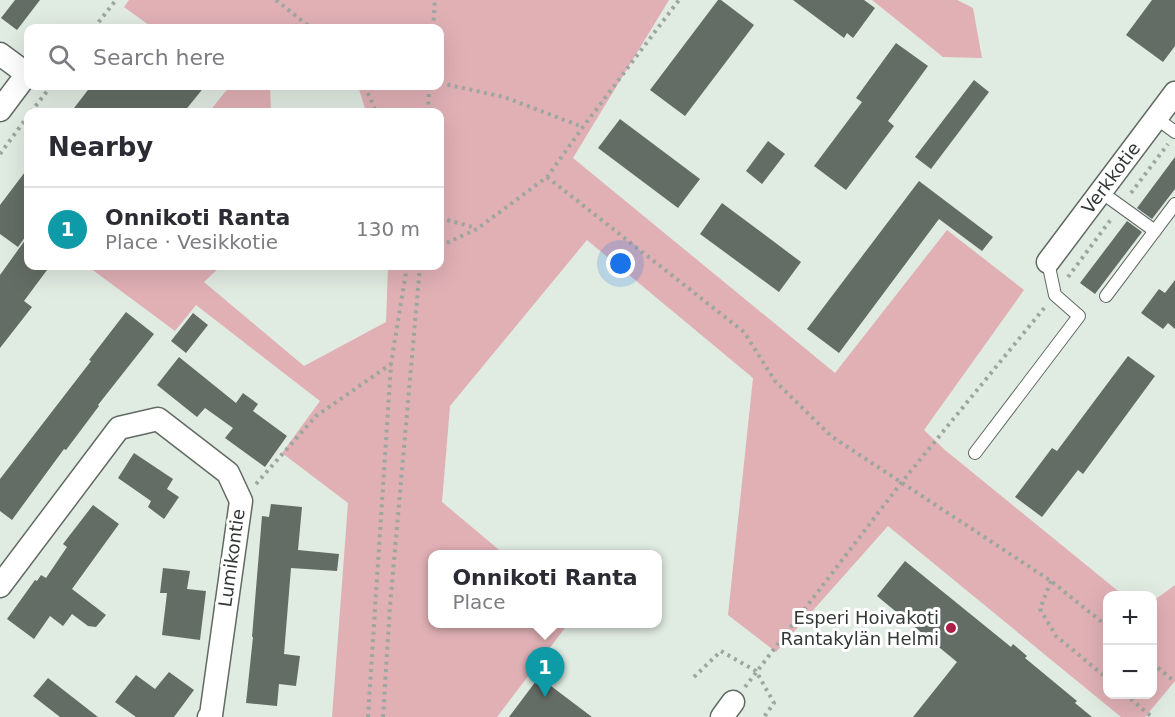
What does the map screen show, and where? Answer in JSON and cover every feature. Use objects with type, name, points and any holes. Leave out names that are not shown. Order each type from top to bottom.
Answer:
[{"type":"street","points":[[0,54],[24,72]]},
{"type":"street","points":[[0,110],[24,78]]},
{"type":"street","name":"Verkkotie","points":[[1048,262],[1175,93]]},
{"type":"street","name":"Lumikontie","points":[[0,586],[119,428],[158,419],[228,473],[241,501],[209,717]]},
{"type":"lane","points":[[1156,118],[1175,132]]},
{"type":"lane","points":[[1101,192],[1155,231]]},
{"type":"lane","points":[[1106,296],[1175,204]]},
{"type":"lane","points":[[975,453],[1079,316],[1055,296],[1048,262]]},
{"type":"path","points":[[97,24],[116,0]]},
{"type":"path","points":[[276,0],[306,24]]},
{"type":"path","points":[[433,24],[435,0]]},
{"type":"path","points":[[444,244],[477,228],[547,177],[679,0]]},
{"type":"path","points":[[444,84],[504,97],[583,127]]},
{"type":"path","points":[[34,108],[48,90]]},
{"type":"path","points":[[367,90],[373,108]]},
{"type":"path","points":[[428,108],[429,90]]},
{"type":"path","points":[[0,154],[24,122]]},
{"type":"path","points":[[547,177],[744,332],[775,381],[831,436],[1051,581],[1103,624]]},
{"type":"path","points":[[444,219],[477,228]]},
{"type":"path","points":[[368,717],[391,364],[406,270]]},
{"type":"path","points":[[383,717],[391,594],[420,270]]},
{"type":"path","points":[[728,709],[901,483],[1055,296]]},
{"type":"path","points":[[241,501],[316,416],[391,364]]},
{"type":"path","points":[[1051,581],[1040,609],[1056,636],[1103,676]]},
{"type":"path","points":[[694,677],[721,651],[756,671],[774,703],[764,717]]},
{"type":"path","points":[[1157,667],[1174,681]]},
{"type":"path","points":[[1131,699],[1152,717]]},
{"type":"shaded area","points":[[129,0],[669,0],[573,158],[835,373],[947,230],[1024,290],[924,430],[945,450],[1118,591],[1103,591],[1103,699],[1157,699],[1157,598],[1175,585],[1175,681],[1145,717],[1121,717],[888,526],[776,652],[728,615],[753,378],[587,240],[450,406],[442,502],[499,550],[428,550],[428,628],[565,628],[497,717],[332,717],[348,503],[282,453],[320,401],[196,305],[175,331],[93,270],[217,270],[204,282],[304,366],[386,322],[388,270],[444,270],[444,108],[365,108],[359,90],[444,90],[444,24],[147,24],[124,7]]},
{"type":"shaded area","points":[[872,0],[957,0],[973,8],[982,58],[943,57]]},
{"type":"shaded area","points":[[227,90],[270,90],[271,108],[212,108]]},
{"type":"building","points":[[15,0],[40,0],[17,30],[1,18]]},
{"type":"building","points":[[718,0],[754,25],[685,116],[650,90]]},
{"type":"building","points":[[793,0],[864,0],[875,8],[853,38],[847,33],[844,38]]},
{"type":"building","points":[[1152,0],[1175,0],[1175,46],[1163,62],[1126,35]]},
{"type":"building","points":[[896,43],[928,66],[888,121],[894,126],[846,190],[814,166],[862,102],[856,98]]},
{"type":"building","points":[[974,80],[989,92],[931,169],[915,157]]},
{"type":"building","points":[[88,90],[202,90],[187,108],[74,108]]},
{"type":"building","points":[[620,119],[700,179],[678,208],[598,148]]},
{"type":"building","points":[[768,141],[785,154],[762,184],[746,171]]},
{"type":"building","points":[[1175,157],[1175,189],[1152,219],[1137,208]]},
{"type":"building","points":[[24,173],[24,239],[18,247],[0,234],[0,205]]},
{"type":"building","points":[[919,181],[993,237],[982,251],[939,219],[839,353],[807,329]]},
{"type":"building","points":[[722,203],[801,262],[779,292],[700,234]]},
{"type":"building","points":[[1127,221],[1142,232],[1095,294],[1080,283]]},
{"type":"building","points":[[24,242],[24,270],[47,270],[24,301],[32,307],[0,348],[0,275]]},
{"type":"building","points":[[1175,280],[1175,329],[1168,323],[1163,329],[1141,313],[1159,289],[1165,293]]},
{"type":"building","points":[[126,312],[154,334],[12,520],[0,511],[0,479]]},
{"type":"building","points":[[193,313],[208,325],[186,353],[171,341]]},
{"type":"building","points":[[1128,356],[1155,376],[1083,474],[1078,470],[1042,517],[1015,497],[1052,448],[1057,451]]},
{"type":"building","points":[[179,357],[236,403],[243,393],[258,404],[253,411],[287,436],[265,467],[225,438],[233,428],[205,408],[197,417],[157,385]]},
{"type":"building","points":[[134,453],[173,479],[167,489],[179,497],[164,519],[148,507],[151,501],[118,478]]},
{"type":"building","points":[[271,504],[302,507],[298,550],[339,554],[337,571],[291,568],[284,654],[300,656],[296,686],[279,684],[277,706],[246,703],[262,516],[269,517]]},
{"type":"building","points":[[93,505],[119,524],[72,589],[106,615],[96,627],[88,626],[72,614],[63,626],[50,616],[34,639],[7,619],[35,580],[37,581],[41,575],[46,578],[67,547],[63,544]]},
{"type":"building","name":"Esperi Hoivakoti Rantakylän Helmi","points":[[905,561],[1011,647],[1013,644],[1027,656],[1025,658],[1077,701],[1075,703],[1092,717],[913,717],[957,662],[877,596]]},
{"type":"building","points":[[163,568],[190,571],[187,589],[206,591],[200,640],[162,635],[167,593],[160,593]]},
{"type":"building","points":[[169,672],[194,690],[174,717],[136,717],[115,702],[136,675],[155,689]]},
{"type":"building","points":[[539,677],[592,717],[509,717]]},
{"type":"building","points":[[48,678],[98,717],[60,717],[33,696]]},
{"type":"place","name":"Esperi Hoivakoti Rantakylän Helmi","points":[[951,628]]},
{"type":"place","name":"Onnikoti Ranta","points":[[545,697]]}]
